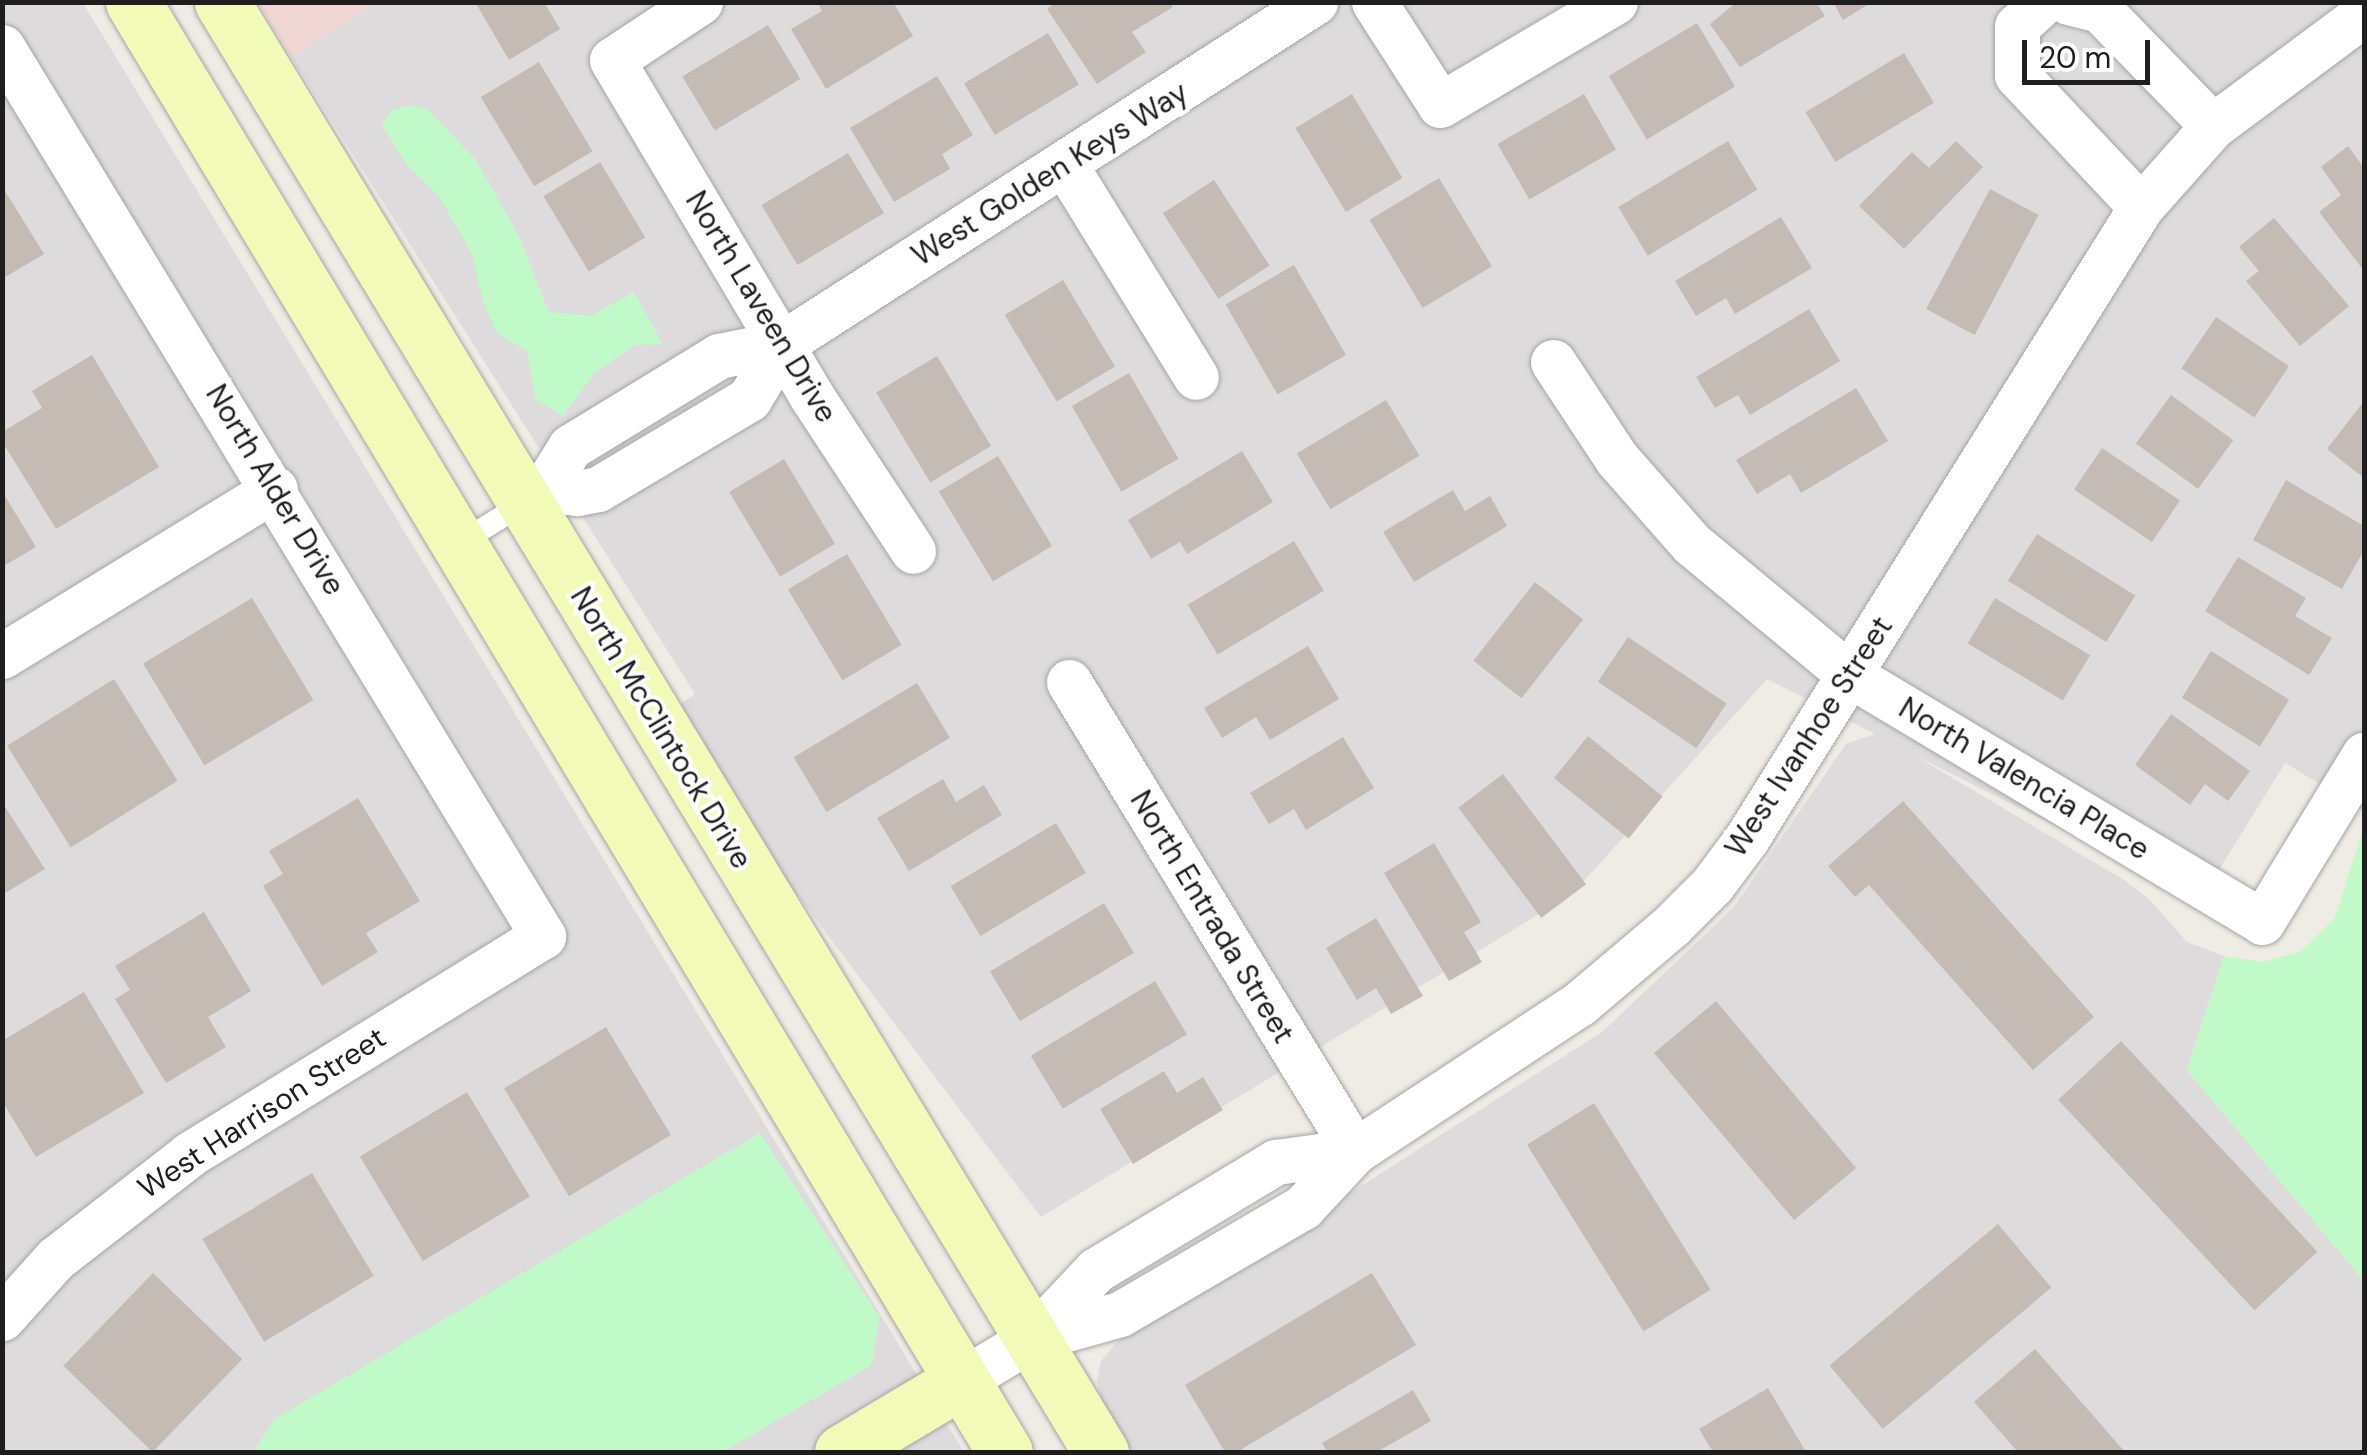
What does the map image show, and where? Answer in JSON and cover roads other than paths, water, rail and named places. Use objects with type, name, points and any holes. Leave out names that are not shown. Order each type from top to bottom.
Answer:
[{"type":"main road","points":[[134,2],[457,545],[1006,1452]]},
{"type":"main road","name":"North McClintock Drive","points":[[222,2],[534,496],[1101,1452]]},
{"type":"main road","points":[[842,1452],[962,1380]]},
{"type":"street","name":"North Laveen Drive","points":[[700,2],[612,60],[812,396],[914,551]]},
{"type":"street","name":"West Golden Keys Way","points":[[534,496],[570,447],[603,426],[718,356],[783,343],[1316,2]]},
{"type":"street","points":[[1374,2],[1440,105],[1615,2]]},
{"type":"street","points":[[2043,2],[2017,26],[2016,75],[2141,207]]},
{"type":"street","points":[[2068,2],[2100,10],[2213,126]]},
{"type":"street","name":"West Ivanhoe Street","points":[[962,1380],[1031,1339],[1096,1270],[1276,1162],[1355,1152],[1580,1004],[1672,926],[1712,885],[1747,838],[2141,207],[2213,126],[2364,14]]},
{"type":"street","name":"North Alder Drive","points":[[4,46],[544,936]]},
{"type":"street","points":[[1065,165],[1196,376]]},
{"type":"street","name":"North Valencia Place","points":[[1553,362],[1617,460],[1692,544],[1850,674],[2262,922],[2364,755]]},
{"type":"street","points":[[2,656],[275,489]]},
{"type":"street","name":"North Entrada Street","points":[[1069,682],[1355,1152]]},
{"type":"street","name":"West Harrison Street","points":[[2,1318],[56,1258],[189,1154],[544,936]]},
{"type":"lane","points":[[457,545],[534,496]]}]
